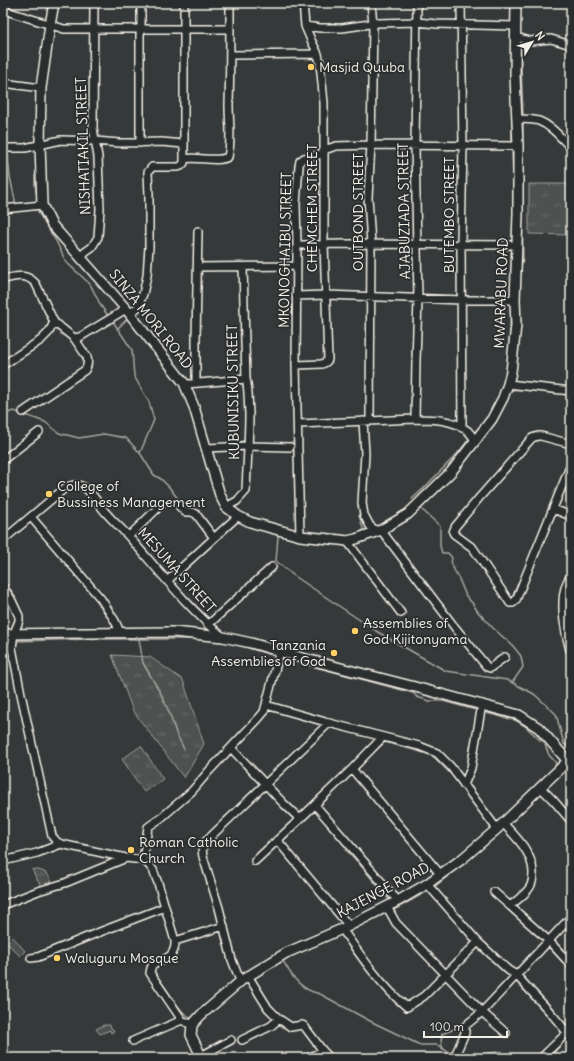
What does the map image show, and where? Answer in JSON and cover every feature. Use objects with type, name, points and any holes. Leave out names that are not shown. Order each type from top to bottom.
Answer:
[{"type":"street","name":"SINZA MORI ROAD","points":[[54,3],[41,88],[40,144],[42,205],[52,225],[128,311],[184,383],[194,407],[220,495],[226,507],[238,516],[250,522],[300,536],[347,541],[379,530]]},
{"type":"street","name":"NISHATIAKIL STREET","points":[[81,257],[92,247],[98,237],[100,209],[98,157],[93,128],[94,3]]},
{"type":"street","points":[[140,142],[141,3]]},
{"type":"street","points":[[74,338],[80,337],[138,307],[143,294],[147,276],[149,196],[148,172],[150,168],[154,167],[180,166],[183,164],[184,159],[184,3]]},
{"type":"street","points":[[184,159],[222,160],[228,157],[230,134],[230,3]]},
{"type":"street","name":"CHEMCHEM STREET","points":[[296,365],[322,364],[328,360],[324,244],[324,103],[320,63],[318,54],[305,26],[303,3]]},
{"type":"street","name":"OUTBOND STREET","points":[[371,3],[374,24],[368,197],[370,296],[362,503],[364,515],[370,526],[379,530],[487,667],[490,668],[504,657]]},
{"type":"street","name":"AJABUZIADA STREET","points":[[416,419],[418,299],[416,146],[417,3]]},
{"type":"street","name":"BUTEMBO STREET","points":[[461,3],[463,146],[461,244],[462,428]]},
{"type":"street","name":"MWARABU ROAD","points":[[379,530],[408,514],[451,472],[492,420],[508,384],[511,372],[516,325],[515,300],[518,146],[515,75],[516,3]]},
{"type":"street","points":[[3,10],[64,29],[230,29]]},
{"type":"street","points":[[305,26],[342,28],[374,24],[417,22],[516,26]]},
{"type":"street","points":[[516,37],[530,41],[551,39],[571,46]]},
{"type":"street","points":[[231,55],[318,54]]},
{"type":"street","points":[[3,83],[41,88]]},
{"type":"street","points":[[517,119],[534,120],[540,122],[552,130],[571,148]]},
{"type":"street","points":[[3,148],[25,148],[61,140],[119,143],[162,142],[183,144]]},
{"type":"street","name":"MKONOGHAIBU STREET","points":[[300,536],[296,365],[296,204],[300,161],[304,158],[316,156],[324,150],[336,146],[518,146]]},
{"type":"street","points":[[3,209],[42,205]]},
{"type":"street","points":[[196,383],[198,231]]},
{"type":"street","points":[[297,245],[517,245]]},
{"type":"street","points":[[198,267],[296,266]]},
{"type":"street","name":"KUBUNISIKU STREET","points":[[226,507],[237,501],[246,491],[248,386],[246,379],[243,267]]},
{"type":"street","points":[[3,279],[25,276],[33,281],[36,284],[54,322],[74,338],[87,357],[88,364],[85,370],[23,412]]},
{"type":"street","points":[[296,296],[326,295],[418,299],[515,300]]},
{"type":"street","points":[[3,365],[41,340],[49,332],[54,322]]},
{"type":"street","points":[[184,383],[246,379]]},
{"type":"street","points":[[508,384],[571,391]]},
{"type":"street","points":[[298,424],[416,419],[445,421],[468,431],[476,441]]},
{"type":"street","points":[[3,460],[39,432]]},
{"type":"street","points":[[571,444],[541,436],[532,438],[479,498],[455,527],[453,532],[473,548],[510,603],[516,600],[571,464]]},
{"type":"street","points":[[206,449],[248,446],[290,447]]},
{"type":"street","name":"MESUMA STREET","points":[[3,540],[65,488],[75,485],[81,486],[86,489],[106,513],[129,536],[167,581],[208,625],[223,637]]},
{"type":"street","points":[[129,536],[161,505]]},
{"type":"street","points":[[180,507],[185,512],[192,512],[196,514],[214,538]]},
{"type":"street","points":[[553,509],[571,516]]},
{"type":"street","points":[[167,581],[238,516]]},
{"type":"street","points":[[31,517],[101,599],[120,632]]},
{"type":"street","points":[[347,541],[401,613]]},
{"type":"street","points":[[208,625],[272,567]]},
{"type":"street","points":[[571,577],[566,588],[564,604],[565,623],[571,650]]},
{"type":"street","points":[[3,588],[20,616],[14,633],[12,648],[51,832],[54,839],[61,844],[126,858],[143,860],[148,864],[156,877],[175,941],[175,949],[171,956],[152,966],[150,973],[182,1020],[192,1025],[191,1035],[201,1057],[231,1040]]},
{"type":"street","points":[[3,634],[173,632],[223,637],[251,642],[519,715],[539,728],[570,759]]},
{"type":"street","points":[[143,860],[148,827],[186,797],[264,712],[280,651]]},
{"type":"street","points":[[464,785],[471,768],[482,704]]},
{"type":"street","points":[[266,705],[328,724],[419,746],[437,753],[451,767],[464,785],[500,826],[526,850],[530,857],[533,865],[533,878],[530,888],[510,906]]},
{"type":"street","points":[[328,724],[204,843],[203,846],[204,860],[220,908],[238,978],[250,979],[268,1008],[279,1019],[291,1027],[304,1026],[330,1058]]},
{"type":"street","points":[[255,861],[300,820],[383,737]]},
{"type":"street","points":[[231,748],[300,820]]},
{"type":"street","name":"KAJENGE ROAD","points":[[192,1025],[201,1015],[245,978],[286,952],[345,927],[386,907],[441,875],[500,826],[570,759]]},
{"type":"street","points":[[352,769],[441,875]]},
{"type":"street","points":[[541,788],[571,821]]},
{"type":"street","points":[[315,805],[398,901]]},
{"type":"street","points":[[277,840],[345,927],[377,976],[394,996],[407,1007],[424,996],[478,942]]},
{"type":"street","points":[[3,861],[37,853],[61,844]]},
{"type":"street","points":[[4,904],[38,891],[65,883],[126,858]]},
{"type":"street","points":[[427,884],[478,942],[508,970],[516,975],[570,1033],[541,1058]]},
{"type":"street","points":[[494,892],[549,941],[571,965]]},
{"type":"street","points":[[31,958],[38,957],[165,907]]},
{"type":"street","points":[[386,907],[396,923],[482,1012],[506,1033]]},
{"type":"street","points":[[455,1056],[465,1033],[465,1026],[482,1012],[571,917]]},
{"type":"street","points":[[175,941],[224,926]]},
{"type":"street","points":[[242,1040],[271,1026],[279,1019]]},
{"type":"street","points":[[133,1041],[182,1020]]},
{"type":"street","points":[[308,1058],[323,1051]]},
{"type":"green space","points":[[529,184],[571,184],[571,235],[529,234]]},
{"type":"green space","points":[[112,655],[150,657],[183,680],[204,744],[184,778],[133,711]]},
{"type":"green space","points":[[141,746],[163,779],[144,792],[122,759]]},
{"type":"green space","points":[[32,869],[46,873],[50,877],[53,885],[43,888]]},
{"type":"green space","points":[[13,937],[25,951],[20,956],[7,943]]},
{"type":"green space","points":[[104,1025],[110,1025],[114,1030],[113,1032],[111,1033],[110,1030],[100,1034],[96,1029]]},
{"type":"green space","points":[[502,1051],[509,1058],[464,1058],[474,1055]]},
{"type":"waterway","points":[[511,28],[511,50]]},
{"type":"waterway","points":[[520,41],[523,115]]},
{"type":"waterway","points":[[512,106],[512,143]]},
{"type":"waterway","points":[[522,161],[523,125]]},
{"type":"waterway","points":[[3,133],[6,146]]},
{"type":"waterway","points":[[7,149],[10,177],[16,205]]},
{"type":"waterway","points":[[512,151],[514,205]]},
{"type":"waterway","points":[[35,175],[37,197]]},
{"type":"waterway","points":[[38,212],[56,241],[66,262],[90,284],[101,306],[109,317]]},
{"type":"waterway","points":[[520,271],[523,258],[522,223]]},
{"type":"waterway","points":[[512,239],[513,227]]},
{"type":"waterway","points":[[509,347],[511,311]]},
{"type":"waterway","points":[[112,320],[132,350],[134,376],[149,402],[154,420],[140,453],[154,475],[161,479],[169,487],[182,504]]},
{"type":"waterway","points":[[117,329],[126,320]]},
{"type":"waterway","points":[[505,377],[507,369]]},
{"type":"waterway","points":[[510,391],[528,389],[567,394]]},
{"type":"waterway","points":[[3,413],[6,414],[13,411],[17,412],[45,422],[59,433],[79,438],[104,434],[126,438],[140,453]]},
{"type":"waterway","points":[[474,433],[482,424]]},
{"type":"waterway","points":[[412,499],[458,453],[469,439]]},
{"type":"waterway","points":[[237,443],[246,440]]},
{"type":"waterway","points":[[422,507],[420,508],[440,526],[440,546],[442,553],[448,553],[452,558],[451,564],[466,596],[478,612],[513,646],[521,656],[523,667],[512,683]]},
{"type":"waterway","points":[[359,515],[364,532]]},
{"type":"waterway","points":[[278,536],[276,561],[293,575],[376,631],[446,671],[507,680],[534,694],[556,714],[564,744],[571,748]]},
{"type":"waterway","points":[[569,574],[571,569]]},
{"type":"waterway","points":[[3,580],[13,593],[16,602]]},
{"type":"waterway","points":[[58,629],[98,629]]},
{"type":"waterway","points":[[227,633],[249,638]]},
{"type":"waterway","points":[[139,639],[143,663],[161,694],[176,733],[184,749]]},
{"type":"waterway","points":[[14,641],[203,639]]},
{"type":"waterway","points":[[238,645],[276,656]]},
{"type":"waterway","points":[[282,658],[413,693],[417,697],[429,701],[443,701],[479,711]]},
{"type":"waterway","points":[[486,713],[515,720],[525,726],[541,741]]},
{"type":"waterway","points":[[364,761],[385,742],[432,755],[454,777]]},
{"type":"waterway","points":[[545,745],[549,755],[556,763],[555,767]]},
{"type":"waterway","points":[[567,755],[571,750]]},
{"type":"waterway","points":[[528,793],[549,773]]},
{"type":"waterway","points":[[314,809],[350,852]]},
{"type":"waterway","points":[[433,888],[486,845]]},
{"type":"waterway","points":[[346,850],[358,862],[390,901]]},
{"type":"waterway","points":[[392,911],[426,892]]},
{"type":"waterway","points":[[367,922],[384,914]]},
{"type":"waterway","points":[[282,959],[298,983],[307,989],[321,994],[370,1021],[420,1045],[437,1045],[453,1055]]},
{"type":"waterway","points":[[155,973],[182,1011],[192,1019]]},
{"type":"waterway","points":[[217,996],[237,979]]},
{"type":"waterway","points":[[468,992],[484,1007]]},
{"type":"waterway","points":[[567,1028],[571,1023]]},
{"type":"waterway","points":[[443,1048],[441,1043],[442,1034],[462,1026]]},
{"type":"waterway","points":[[557,1038],[562,1032]]},
{"type":"waterway","points":[[549,1058],[567,1038]]},
{"type":"waterway","points":[[457,1057],[461,1058]]},
{"type":"place","name":"Masjid Quuba","points":[[311,67]]},
{"type":"place","name":"College of Bussiness Management","points":[[49,494]]},
{"type":"place","name":"Assemblies of God Kijitonyama","points":[[355,631]]},
{"type":"place","name":"Tanzania Assemblies of God","points":[[334,653]]},
{"type":"place","name":"Roman Catholic Church","points":[[131,850]]},
{"type":"place","name":"Waluguru Mosque","points":[[57,958]]}]
